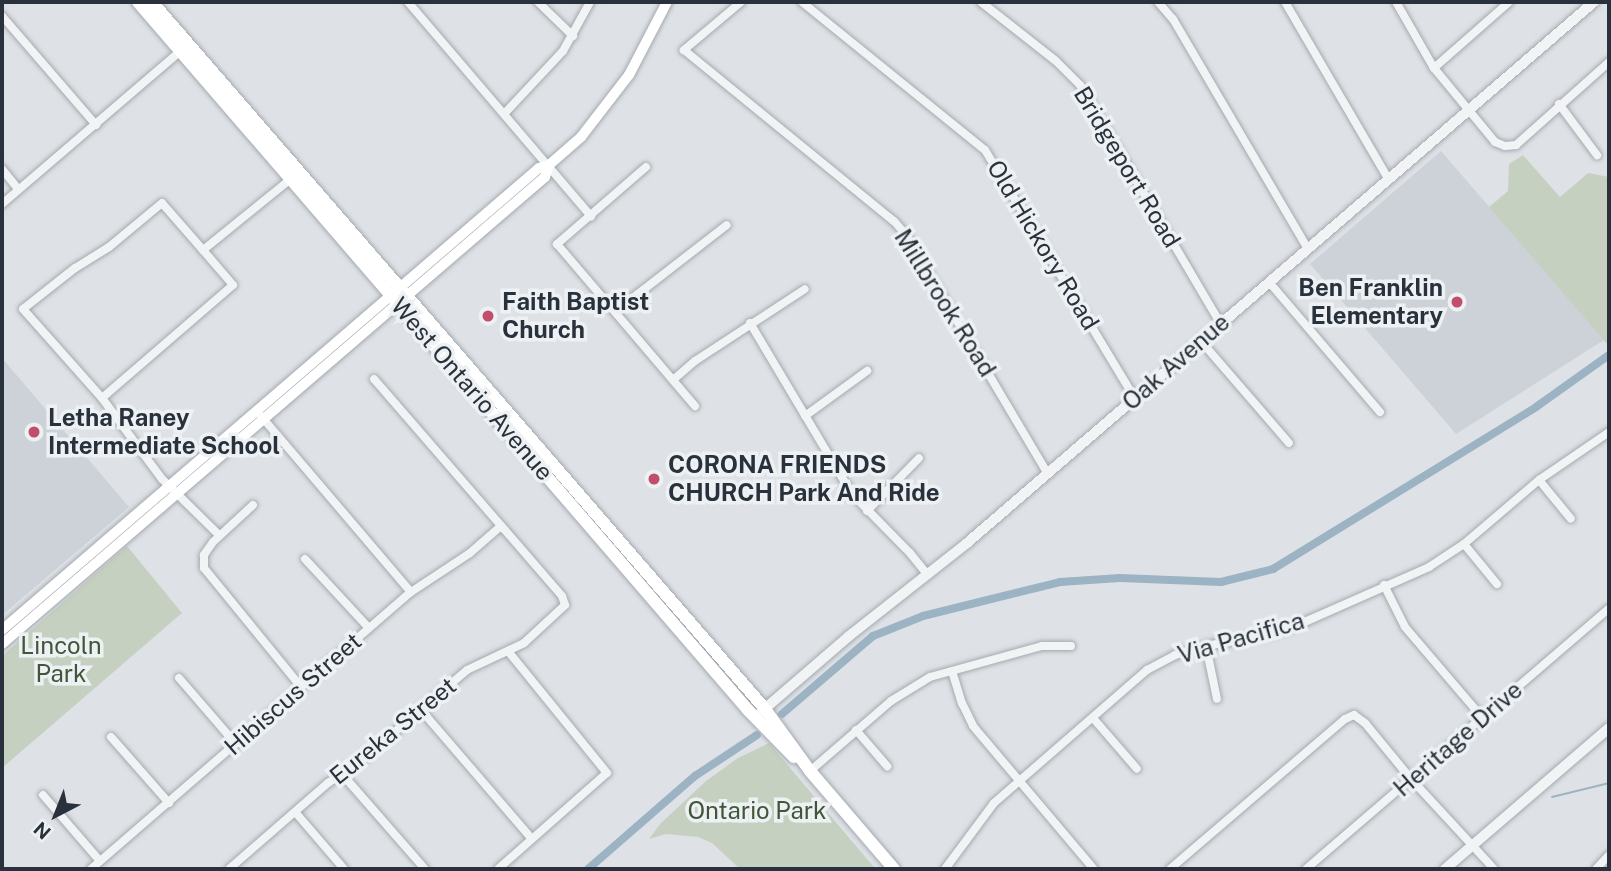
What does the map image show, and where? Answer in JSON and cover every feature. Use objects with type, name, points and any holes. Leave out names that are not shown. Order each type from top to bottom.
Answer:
[{"type":"main road","name":"West Ontario Avenue","points":[[138,2],[185,48]]},
{"type":"main road","name":"West Ontario Avenue","points":[[152,2],[185,48],[294,176],[894,869]]},
{"type":"main road","points":[[2,630],[260,415],[399,295],[539,168],[549,165],[581,137],[629,75],[667,2]]},
{"type":"main road","points":[[2,644],[172,490]]},
{"type":"street","points":[[408,2],[591,216]]},
{"type":"street","points":[[538,2],[573,36]]},
{"type":"street","points":[[504,114],[541,78],[573,36],[590,2]]},
{"type":"street","name":"Millbrook Road","points":[[741,2],[684,50],[894,221],[906,235],[1048,474]]},
{"type":"street","name":"Old Hickory Road","points":[[802,2],[985,150],[1135,399]]},
{"type":"street","name":"Bridgeport Road","points":[[981,2],[1056,61],[1080,85],[1220,323]]},
{"type":"street","points":[[1158,2],[1173,19],[1308,249]]},
{"type":"street","points":[[1285,2],[1389,180]]},
{"type":"street","points":[[1396,2],[1434,68],[1495,142],[1504,146],[1517,145],[1559,104],[1609,62]]},
{"type":"street","points":[[1434,68],[1509,2]]},
{"type":"street","name":"Oak Avenue","points":[[760,714],[1048,474],[1594,2]]},
{"type":"street","points":[[2,16],[96,125]]},
{"type":"street","points":[[2,204],[185,48]]},
{"type":"street","points":[[1559,104],[1597,155]]},
{"type":"street","points":[[646,167],[557,244],[695,406]]},
{"type":"street","points":[[2,169],[19,189]]},
{"type":"street","points":[[204,250],[294,176]]},
{"type":"street","points":[[102,398],[233,285],[162,203],[109,247],[75,268],[23,309],[102,398],[172,490],[219,535]]},
{"type":"street","points":[[615,311],[727,225]]},
{"type":"street","points":[[1269,282],[1380,412]]},
{"type":"street","points":[[673,380],[750,324],[805,289]]},
{"type":"street","points":[[750,324],[852,494],[893,534],[926,573]]},
{"type":"street","points":[[1200,340],[1289,443]]},
{"type":"street","points":[[805,416],[867,371]]},
{"type":"street","points":[[374,379],[501,526]]},
{"type":"street","points":[[260,415],[411,592]]},
{"type":"street","name":"Via Pacifica","points":[[945,869],[962,850],[977,823],[1019,782],[1147,670],[1175,655],[1206,646],[1271,634],[1429,567],[1465,544],[1539,480],[1609,432]]},
{"type":"street","points":[[867,511],[919,458]]},
{"type":"street","points":[[1539,480],[1571,519]]},
{"type":"street","points":[[253,505],[219,535],[204,555],[204,568],[301,687]]},
{"type":"street","name":"Hibiscus Street","points":[[91,869],[411,592],[470,553],[501,526]]},
{"type":"street","name":"Eureka Street","points":[[229,869],[467,670],[524,643],[565,605],[562,596],[501,526]]},
{"type":"street","points":[[1465,544],[1497,583]]},
{"type":"street","points":[[305,559],[369,628]]},
{"type":"street","points":[[1384,586],[1405,626],[1482,717]]},
{"type":"street","name":"Heritage Drive","points":[[1306,869],[1609,608]]},
{"type":"street","points":[[810,771],[908,689],[952,671],[1042,646],[1071,646]]},
{"type":"street","points":[[1206,646],[1217,699]]},
{"type":"street","points":[[498,869],[607,773],[508,651]]},
{"type":"street","points":[[952,671],[967,716],[991,750],[1094,869]]},
{"type":"street","points":[[179,678],[236,744]]},
{"type":"street","points":[[421,710],[532,839]]},
{"type":"street","points":[[1170,869],[1345,719],[1354,715],[1365,723],[1411,779],[1494,869]]},
{"type":"street","points":[[1093,718],[1137,769]]},
{"type":"street","points":[[1445,869],[1609,728]]},
{"type":"street","points":[[856,730],[887,766]]},
{"type":"street","points":[[111,737],[169,803]]},
{"type":"street","points":[[342,774],[425,869]]},
{"type":"street","points":[[43,795],[100,861]]},
{"type":"street","points":[[296,813],[344,869]]},
{"type":"street","points":[[1597,869],[1609,855]]},
{"type":"shaded area","name":"Ben Franklin Elementary","points":[[1441,151],[1604,340],[1456,434],[1310,264]]},
{"type":"shaded area","name":"Letha Raney Intermediate School","points":[[2,358],[129,507],[2,615]]},
{"type":"green space","points":[[1523,155],[1560,197],[1588,173],[1609,177],[1609,341],[1606,343],[1489,207],[1508,191],[1509,164]]},
{"type":"green space","name":"Lincoln Park","points":[[127,546],[182,613],[2,768],[2,656]]},
{"type":"green space","name":"Ontario Park","points":[[769,743],[876,869],[740,869],[712,843],[698,837],[666,834],[649,839],[660,824],[706,781],[738,758]]},
{"type":"waterway","points":[[782,714],[873,636],[923,616],[1060,582],[1120,578],[1221,582],[1273,569],[1536,407],[1609,355]]},
{"type":"waterway","points":[[588,869],[695,776],[757,735]]},
{"type":"waterway","points":[[1552,797],[1609,783]]},
{"type":"place","name":"Ben Franklin Elementary","points":[[1457,302]]},
{"type":"place","name":"Faith Baptist Church","points":[[488,316]]},
{"type":"place","name":"Letha Raney Intermediate School","points":[[34,432]]},
{"type":"place","name":"CORONA FRIENDS CHURCH Park And Ride","points":[[654,479]]}]
